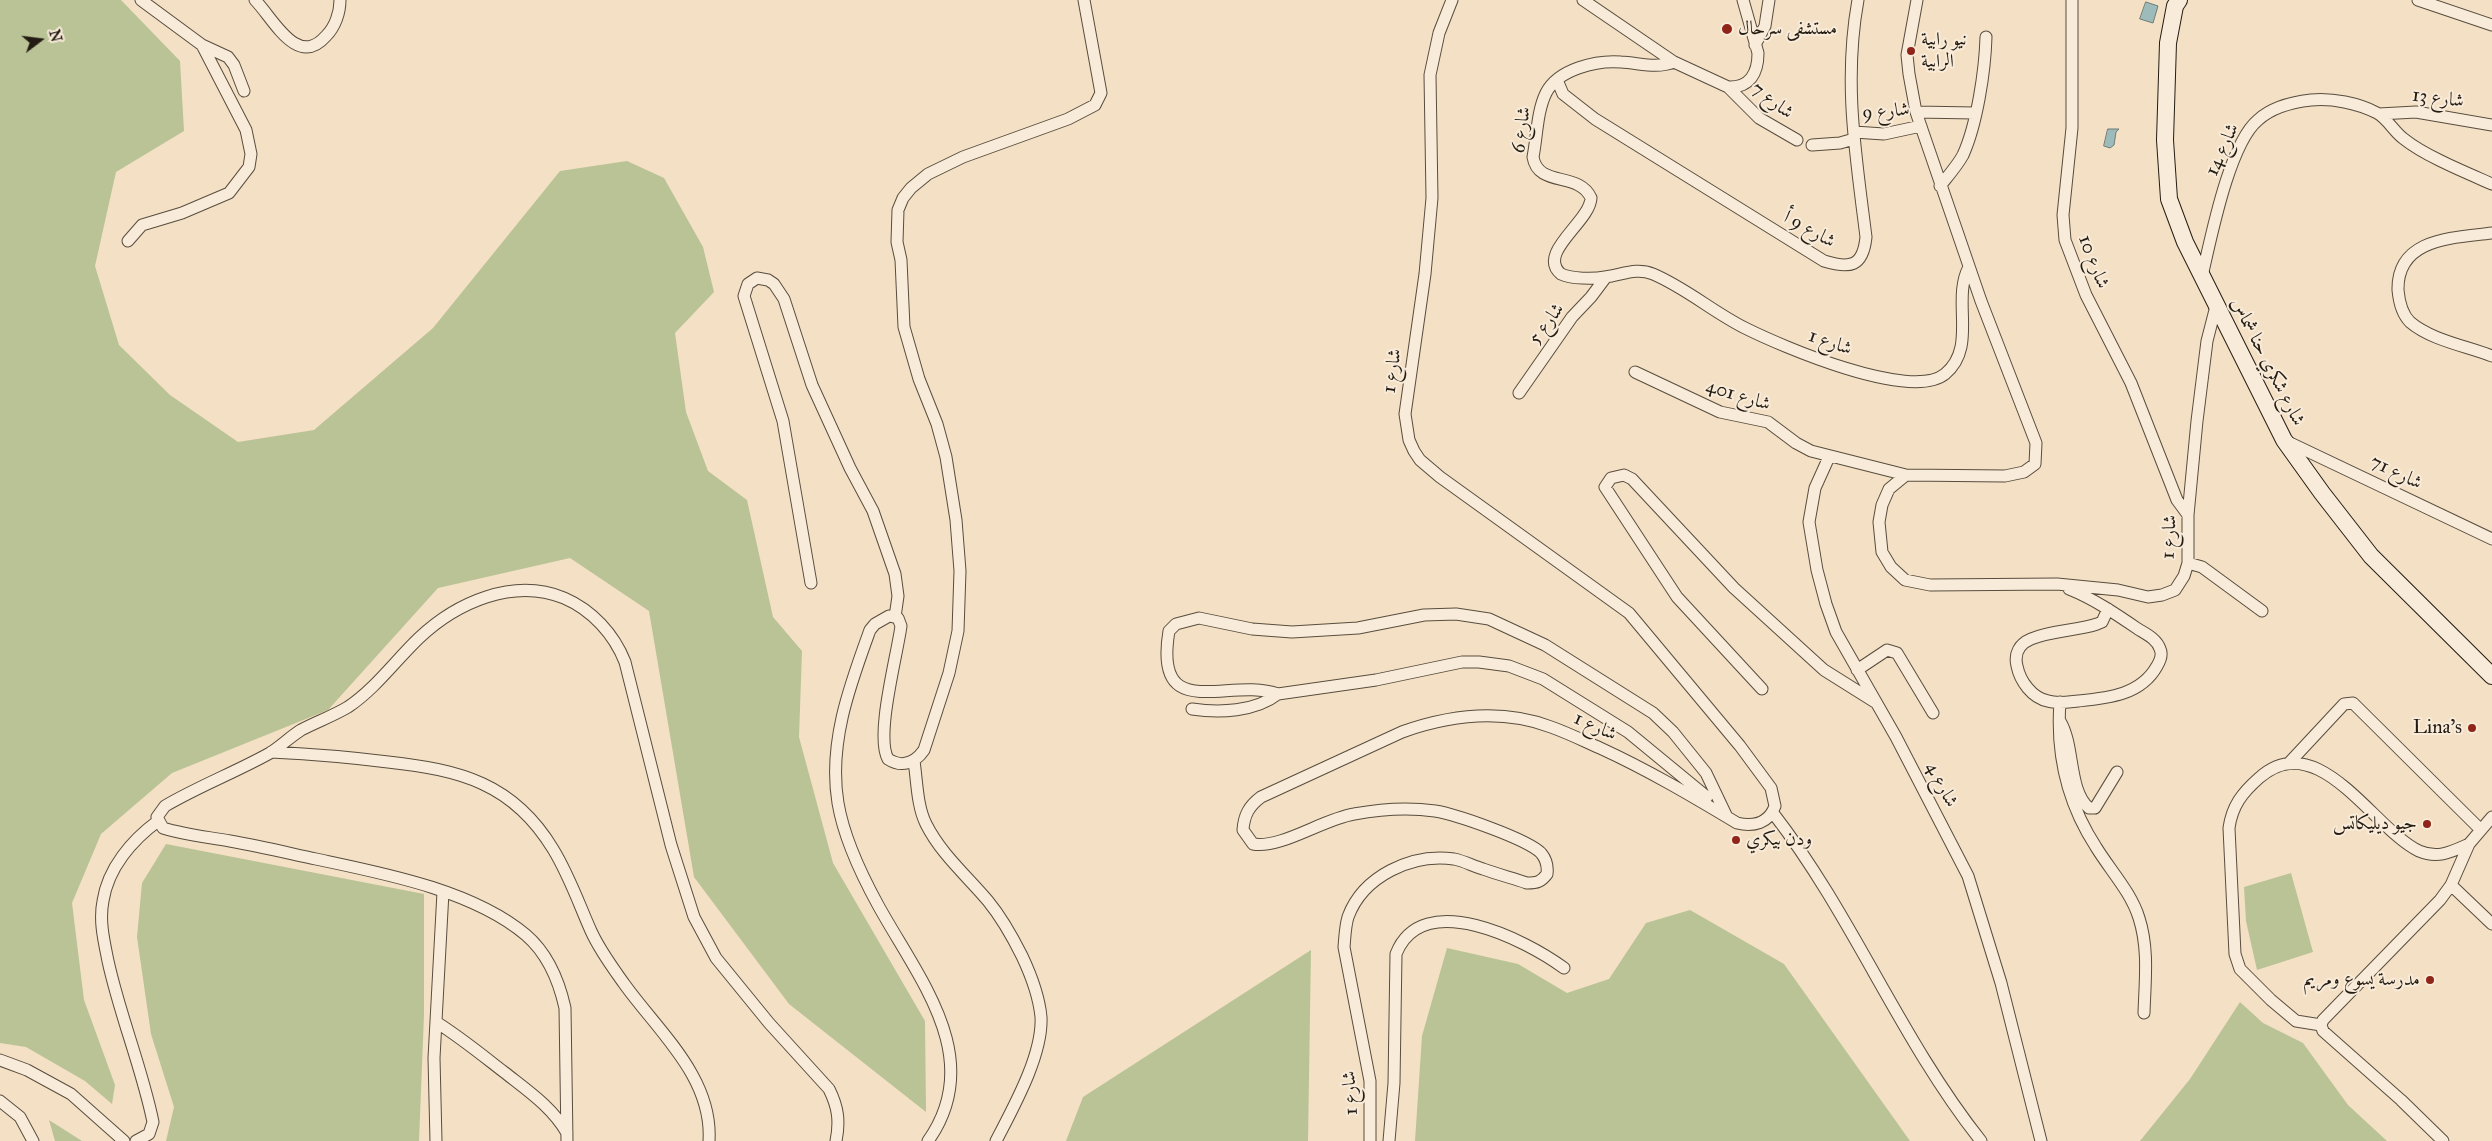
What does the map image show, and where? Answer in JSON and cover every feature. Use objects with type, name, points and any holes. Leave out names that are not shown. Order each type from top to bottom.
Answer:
[{"type":"street","points":[[141,0],[202,44],[228,58],[234,65],[244,91]]},
{"type":"street","points":[[255,0],[282,35],[295,44],[307,46],[320,43],[329,33],[339,12],[340,0]]},
{"type":"street","points":[[811,583],[783,421],[744,296],[748,284],[757,278],[768,280],[774,284],[784,299],[812,385],[850,468],[873,511],[895,574],[898,596],[895,617],[901,626],[886,709],[885,751],[888,760],[894,763],[900,764],[914,761],[924,750],[949,673],[958,631],[960,571],[956,520],[946,456],[937,424],[919,379],[904,327],[901,260],[897,242],[898,210],[903,198],[911,188],[928,174],[963,157],[1068,119],[1095,105],[1101,93],[1084,0]]},
{"type":"street","name":"شارع 1","points":[[1370,1141],[1370,1081],[1344,947],[1348,917],[1357,901],[1369,885],[1394,869],[1422,860],[1454,859],[1527,883],[1535,883],[1542,880],[1547,874],[1546,861],[1531,845],[1512,837],[1450,814],[1421,810],[1390,810],[1353,814],[1321,824],[1280,842],[1264,846],[1253,844],[1243,830],[1244,819],[1253,803],[1261,797],[1378,742],[1425,724],[1469,716],[1492,716],[1531,721],[1557,729],[1638,765],[1726,812],[1737,823],[1752,825],[1768,819],[1775,806],[1771,788],[1680,672],[1629,613],[1440,477],[1420,460],[1409,440],[1405,414],[1425,274],[1432,198],[1430,75],[1439,33],[1452,0]]},
{"type":"street","points":[[1583,0],[1674,62],[1728,87],[1746,85],[1752,78],[1758,62],[1743,0]]},
{"type":"street","points":[[1755,45],[1765,26],[1769,0]]},
{"type":"street","name":"شارع 9 أ","points":[[1558,80],[1563,94],[1595,119],[1806,250],[1838,265],[1849,265],[1856,262],[1864,250],[1866,237],[1850,102],[1850,54],[1858,0]]},
{"type":"street","points":[[1916,0],[1907,55],[1908,74],[1916,112],[1969,267]]},
{"type":"street","name":"شارع 10","points":[[2072,0],[2072,128],[2063,215],[2065,240],[2086,294],[2130,382],[2177,500],[2188,515]]},
{"type":"street","name":"شارع شكري حنا شماس","points":[[2179,0],[2171,22],[2165,74],[2166,180],[2174,216],[2216,306],[2284,440],[2371,556],[2492,676]]},
{"type":"street","points":[[2418,0],[2492,25]]},
{"type":"street","points":[[1940,186],[1962,156],[1975,113],[1985,59],[1986,37]]},
{"type":"street","points":[[128,242],[142,224],[182,213],[229,193],[249,167],[251,154],[246,130],[202,44]]},
{"type":"street","name":"شارع 6","points":[[1606,277],[1563,275],[1556,269],[1554,262],[1558,248],[1589,211],[1592,198],[1583,187],[1543,174],[1534,166],[1533,157],[1542,104],[1546,94],[1558,80],[1582,68],[1606,62],[1663,66],[1674,62]]},
{"type":"street","name":"شارع 7","points":[[1728,87],[1759,118],[1797,140]]},
{"type":"street","name":"شارع 14","points":[[2202,276],[2235,158],[2244,136],[2258,120],[2288,104],[2316,100],[2353,104],[2379,114],[2405,140],[2492,184]]},
{"type":"street","points":[[1916,112],[1975,113]]},
{"type":"street","name":"شارع 13","points":[[2379,114],[2416,112],[2492,124]]},
{"type":"street","name":"شارع 9","points":[[1854,136],[1884,134],[1921,126]]},
{"type":"street","points":[[1812,145],[1840,143],[1854,136]]},
{"type":"street","points":[[2492,233],[2436,241],[2414,252],[2402,271],[2398,292],[2404,314],[2419,328],[2492,356]]},
{"type":"street","name":"شارع 1","points":[[1606,277],[1620,273],[1646,271],[1676,286],[1745,328],[1816,359],[1894,380],[1923,382],[1932,381],[1945,374],[1961,350],[1964,282],[1969,267]]},
{"type":"street","name":"شارع 401","points":[[1635,372],[1720,412],[1768,422],[1796,443],[1830,456],[1906,475],[2005,476],[2024,472],[2035,464],[2036,443],[1969,267]]},
{"type":"street","name":"شارع 5","points":[[1519,393],[1572,317],[1591,297],[1606,277]]},
{"type":"street","name":"شارع 1","points":[[2057,584],[2118,590],[2148,597],[2162,595],[2175,590],[2180,584],[2188,562],[2188,515],[2204,361],[2210,323],[2216,306]]},
{"type":"street","name":"شارع 71","points":[[2284,440],[2492,539]]},
{"type":"street","name":"شارع 4","points":[[1830,456],[1815,488],[1810,510],[1810,533],[1817,570],[1831,620],[1857,670],[1901,745],[1968,876],[2002,983],[2041,1141]]},
{"type":"street","points":[[1762,689],[1677,597],[1605,487],[1611,478],[1624,475],[1632,479],[1748,601],[1824,670],[1876,703]]},
{"type":"street","points":[[1906,475],[1889,489],[1882,505],[1879,522],[1882,552],[1899,576],[1915,583],[1930,585],[2057,584],[2087,596],[2108,609],[2156,641],[2161,650],[2161,660],[2152,676],[2132,690],[2112,697],[2048,702],[2030,691],[2019,674],[2016,658],[2017,651],[2031,639],[2102,622],[2108,609]]},
{"type":"street","points":[[2188,562],[2202,567],[2262,611]]},
{"type":"street","points":[[567,1138],[565,1008],[556,979],[538,948],[526,935],[461,898],[408,880],[231,841],[180,833],[163,828],[158,821],[159,812],[165,806],[271,752],[300,730],[350,705],[379,680],[420,638],[462,607],[495,594],[527,590],[558,596],[587,612],[610,634],[625,662],[671,845],[694,917],[716,958],[796,1055],[829,1089],[836,1102],[839,1117],[836,1141]]},
{"type":"street","points":[[1456,614],[1488,619],[1545,645],[1653,713],[1692,754],[1713,785],[1726,812],[1698,791],[1649,747],[1628,732],[1543,679],[1509,666],[1462,662],[1376,680],[1278,694],[1259,689],[1206,692],[1179,687],[1174,682],[1169,665],[1169,631],[1176,624],[1199,618],[1252,629],[1292,632],[1358,628],[1424,615],[1456,614]]},
{"type":"street","points":[[895,617],[883,618],[870,630],[847,696],[838,737],[836,783],[840,814],[852,848],[878,906],[926,985],[942,1022],[947,1042],[950,1076],[948,1099],[943,1116],[928,1141]]},
{"type":"street","points":[[1857,670],[1887,650],[1897,653],[1933,713]]},
{"type":"street","points":[[1192,709],[1209,712],[1243,708],[1269,702],[1278,694]]},
{"type":"street","points":[[2060,702],[2058,719],[2060,750],[2073,804],[2089,836],[2139,916],[2145,949],[2144,1013]]},
{"type":"street","points":[[2289,763],[2344,704],[2353,703],[2481,830]]},
{"type":"street","points":[[2058,719],[2067,736],[2079,791],[2084,804],[2089,808],[2095,808],[2117,772]]},
{"type":"street","points":[[271,752],[348,757],[446,770],[468,776],[502,794],[524,811],[540,828],[562,865],[592,932],[608,961],[668,1040],[698,1086],[706,1104],[708,1141]]},
{"type":"street","points":[[914,761],[926,823],[946,856],[990,904],[1011,934],[1029,970],[1037,997],[1041,1018],[1039,1039],[1029,1070],[996,1141]]},
{"type":"street","points":[[2321,1025],[2296,1021],[2271,1000],[2240,968],[2235,954],[2229,850],[2231,813],[2238,799],[2268,769],[2289,763],[2312,768],[2339,782],[2401,839],[2419,851],[2434,856],[2444,855],[2469,844]]},
{"type":"street","points":[[1772,813],[1815,872],[1861,946],[1901,1022],[1927,1066],[1981,1141]]},
{"type":"street","points":[[2443,1141],[2401,1100],[2323,1031],[2321,1025],[2323,1020],[2381,962],[2451,885],[2469,844],[2492,817]]},
{"type":"street","points":[[136,1141],[150,1134],[153,1122],[122,1015],[103,932],[101,914],[103,898],[119,861],[135,839],[158,821]]},
{"type":"street","points":[[2451,885],[2492,924]]},
{"type":"street","points":[[436,1141],[434,1058],[443,892]]},
{"type":"street","points":[[1389,1141],[1394,1083],[1396,954],[1405,936],[1423,925],[1453,920],[1470,923],[1537,951],[1564,968]]},
{"type":"street","points":[[436,1022],[465,1041],[545,1104],[558,1118],[567,1138]]},
{"type":"street","points":[[0,1060],[27,1070],[71,1094],[124,1141]]},
{"type":"street","points":[[0,1101],[13,1109],[20,1117],[33,1141]]},
{"type":"street","points":[[2035,1117],[2049,1141]]},
{"type":"green space","points":[[0,0],[121,0],[180,61],[184,131],[116,172],[95,266],[119,345],[170,395],[238,442],[314,430],[433,328],[560,171],[627,161],[664,178],[703,247],[714,292],[675,333],[686,412],[708,471],[747,500],[773,617],[802,651],[799,737],[833,863],[925,1021],[926,1112],[789,1004],[694,877],[649,611],[570,558],[438,588],[328,710],[172,773],[101,834],[72,903],[84,1000],[115,1085],[112,1104],[85,1081],[26,1047],[0,1043]]},
{"type":"green space","points":[[166,844],[424,894],[424,1015],[419,1141],[166,1141],[174,1107],[151,1034],[137,937],[142,883]]},
{"type":"green space","points":[[2291,873],[2313,952],[2257,970],[2246,921],[2244,887]]},
{"type":"green space","points":[[1690,910],[1784,964],[1910,1141],[1415,1141],[1422,1036],[1447,948],[1518,964],[1567,993],[1609,979],[1646,923]]},
{"type":"green space","points":[[1311,950],[1308,1141],[1066,1141],[1083,1097]]},
{"type":"green space","points":[[2240,1002],[2263,1023],[2303,1043],[2348,1105],[2387,1141],[2140,1141],[2190,1079]]},
{"type":"green space","points":[[49,1120],[82,1141],[55,1141]]},
{"type":"water","points":[[2146,2],[2158,6],[2153,23],[2140,19]]},
{"type":"water","points":[[2108,129],[2119,129],[2116,132],[2114,145],[2110,148],[2104,146]]},
{"type":"place","name":"مستشفى سرحال","points":[[1727,29]]},
{"type":"place","name":"نيو رابية الرابية","points":[[1911,51]]},
{"type":"place","name":"Lina's","points":[[2472,728]]},
{"type":"place","name":"جيو ديليكاتس","points":[[2427,824]]},
{"type":"place","name":"ودن بيكري","points":[[1736,840]]},
{"type":"place","name":"مدرسة يسوع ومريم","points":[[2430,980]]}]
